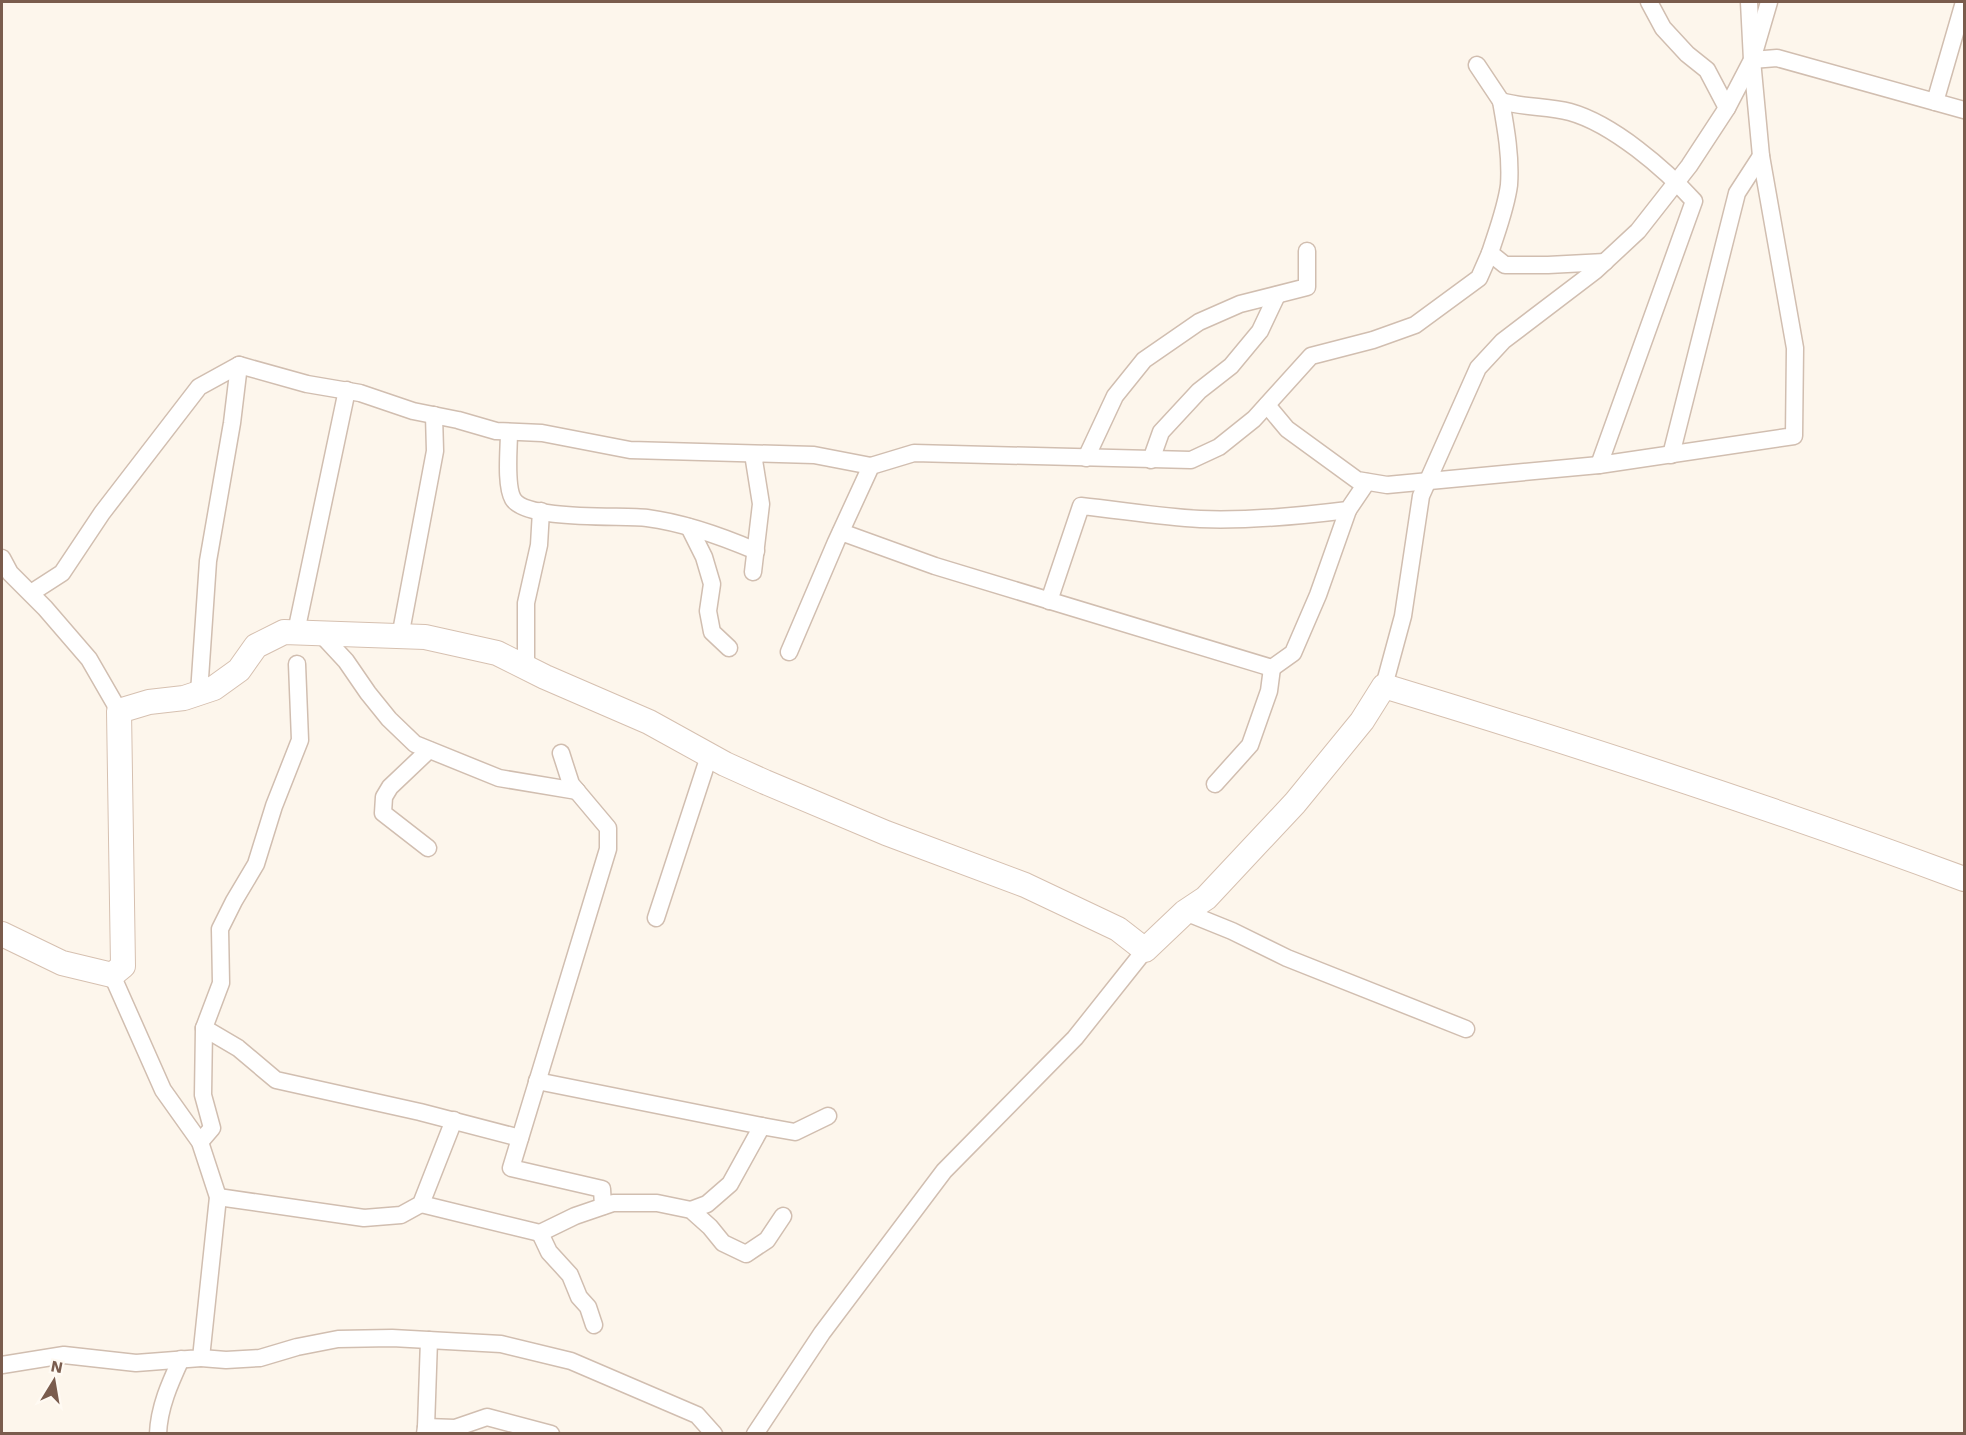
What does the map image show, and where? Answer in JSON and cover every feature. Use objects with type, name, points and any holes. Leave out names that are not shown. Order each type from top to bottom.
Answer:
[{"type":"street","points":[[1649,2],[1663,28],[1687,54],[1707,70],[1727,108]]},
{"type":"street","points":[[1267,405],[1287,429],[1357,480],[1387,485],[1599,465],[1794,436],[1795,348],[1761,156],[1749,2]]},
{"type":"street","points":[[754,1434],[822,1334],[944,1171],[1075,1038],[1144,950],[1185,912],[1206,898],[1295,803],[1362,720],[1384,686],[1403,616],[1421,496],[1478,368],[1503,341],[1595,271],[1638,231],[1676,182],[1727,108],[1752,60],[1769,2]]},
{"type":"street","points":[[1935,102],[1964,2]]},
{"type":"street","points":[[1752,60],[1777,58],[1965,110]]},
{"type":"street","points":[[31,593],[62,573],[102,513],[200,387],[239,365],[307,384],[360,393],[414,411],[496,431],[542,433],[630,450],[814,455],[871,466],[914,453],[1191,460],[1219,447],[1254,419],[1311,356],[1373,340],[1415,325],[1479,278],[1500,222],[1509,185],[1508,140],[1501,101],[1478,65]]},
{"type":"street","points":[[1501,101],[1569,112],[1601,124],[1676,182],[1694,201],[1599,465]]},
{"type":"street","points":[[1671,455],[1737,193],[1761,156]]},
{"type":"street","points":[[1086,458],[1115,396],[1144,360],[1199,322],[1240,303],[1307,287],[1307,251]]},
{"type":"street","points":[[1490,253],[1505,265],[1548,266],[1605,262]]},
{"type":"street","points":[[1151,460],[1161,432],[1199,391],[1231,366],[1260,331],[1276,295]]},
{"type":"street","points":[[199,693],[208,561],[232,423],[239,365]]},
{"type":"street","points":[[296,632],[347,390]]},
{"type":"street","points":[[400,637],[435,451],[434,415]]},
{"type":"street","points":[[509,432],[508,479],[514,500],[523,507],[570,517],[646,518],[710,532],[756,551]]},
{"type":"street","points":[[753,454],[761,504],[753,572]]},
{"type":"street","points":[[789,652],[871,466]]},
{"type":"street","points":[[1215,784],[1250,745],[1269,691],[1272,668],[1293,653],[1318,595],[1348,510],[1367,482]]},
{"type":"street","points":[[1049,601],[1081,506],[1202,519],[1348,510]]},
{"type":"street","points":[[526,667],[526,603],[539,545],[541,511]]},
{"type":"street","points":[[689,527],[704,557],[712,584],[708,611],[712,632],[729,648]]},
{"type":"street","points":[[841,532],[935,566],[1272,668]]},
{"type":"street","points":[[2,558],[10,573],[31,593],[89,659],[119,711],[123,966],[112,975]]},
{"type":"street","points":[[119,711],[149,702],[184,698],[214,688],[239,670],[256,646],[284,632],[425,637],[497,653],[649,722],[709,756],[765,782],[886,833],[1024,885],[1118,929],[1144,950]]},
{"type":"street","points":[[320,633],[346,661],[389,719],[415,744],[499,778],[577,791]]},
{"type":"street","points":[[201,1142],[212,1128],[203,1095],[204,1028],[221,983],[220,929],[256,864],[274,806],[300,740],[297,664]]},
{"type":"street","points":[[1384,686],[1540,733],[1878,847],[1965,879]]},
{"type":"street","points":[[428,848],[383,813],[384,797],[390,787],[429,750]]},
{"type":"street","points":[[561,753],[571,784],[608,828],[608,849],[511,1168],[602,1189],[603,1206]]},
{"type":"street","points":[[656,918],[709,756]]},
{"type":"street","points":[[1185,912],[1232,931],[1287,958],[1466,1029]]},
{"type":"street","points":[[2,934],[62,963],[112,975]]},
{"type":"street","points":[[112,975],[163,1090],[201,1142],[218,1197],[201,1358]]},
{"type":"street","points":[[204,1028],[238,1048],[276,1080],[453,1120],[520,1138]]},
{"type":"street","points":[[537,1081],[795,1132],[828,1116]]},
{"type":"street","points":[[218,1197],[364,1218],[401,1215],[421,1204],[453,1120]]},
{"type":"street","points":[[691,1210],[707,1204],[730,1184],[762,1126]]},
{"type":"street","points":[[421,1204],[540,1233],[575,1216],[613,1203],[657,1203],[691,1210],[710,1227],[723,1243],[746,1254],[767,1240],[783,1216]]},
{"type":"street","points":[[540,1233],[549,1252],[570,1275],[579,1297],[588,1307],[594,1325]]},
{"type":"street","points":[[2,1365],[64,1355],[136,1363],[201,1358],[226,1360],[260,1358],[297,1347],[338,1339],[501,1344],[571,1361],[697,1414],[714,1434]]},
{"type":"street","points":[[429,1340],[425,1430],[455,1428],[487,1417],[551,1434]]},
{"type":"street","points":[[158,1434],[159,1419],[181,1359]]}]
